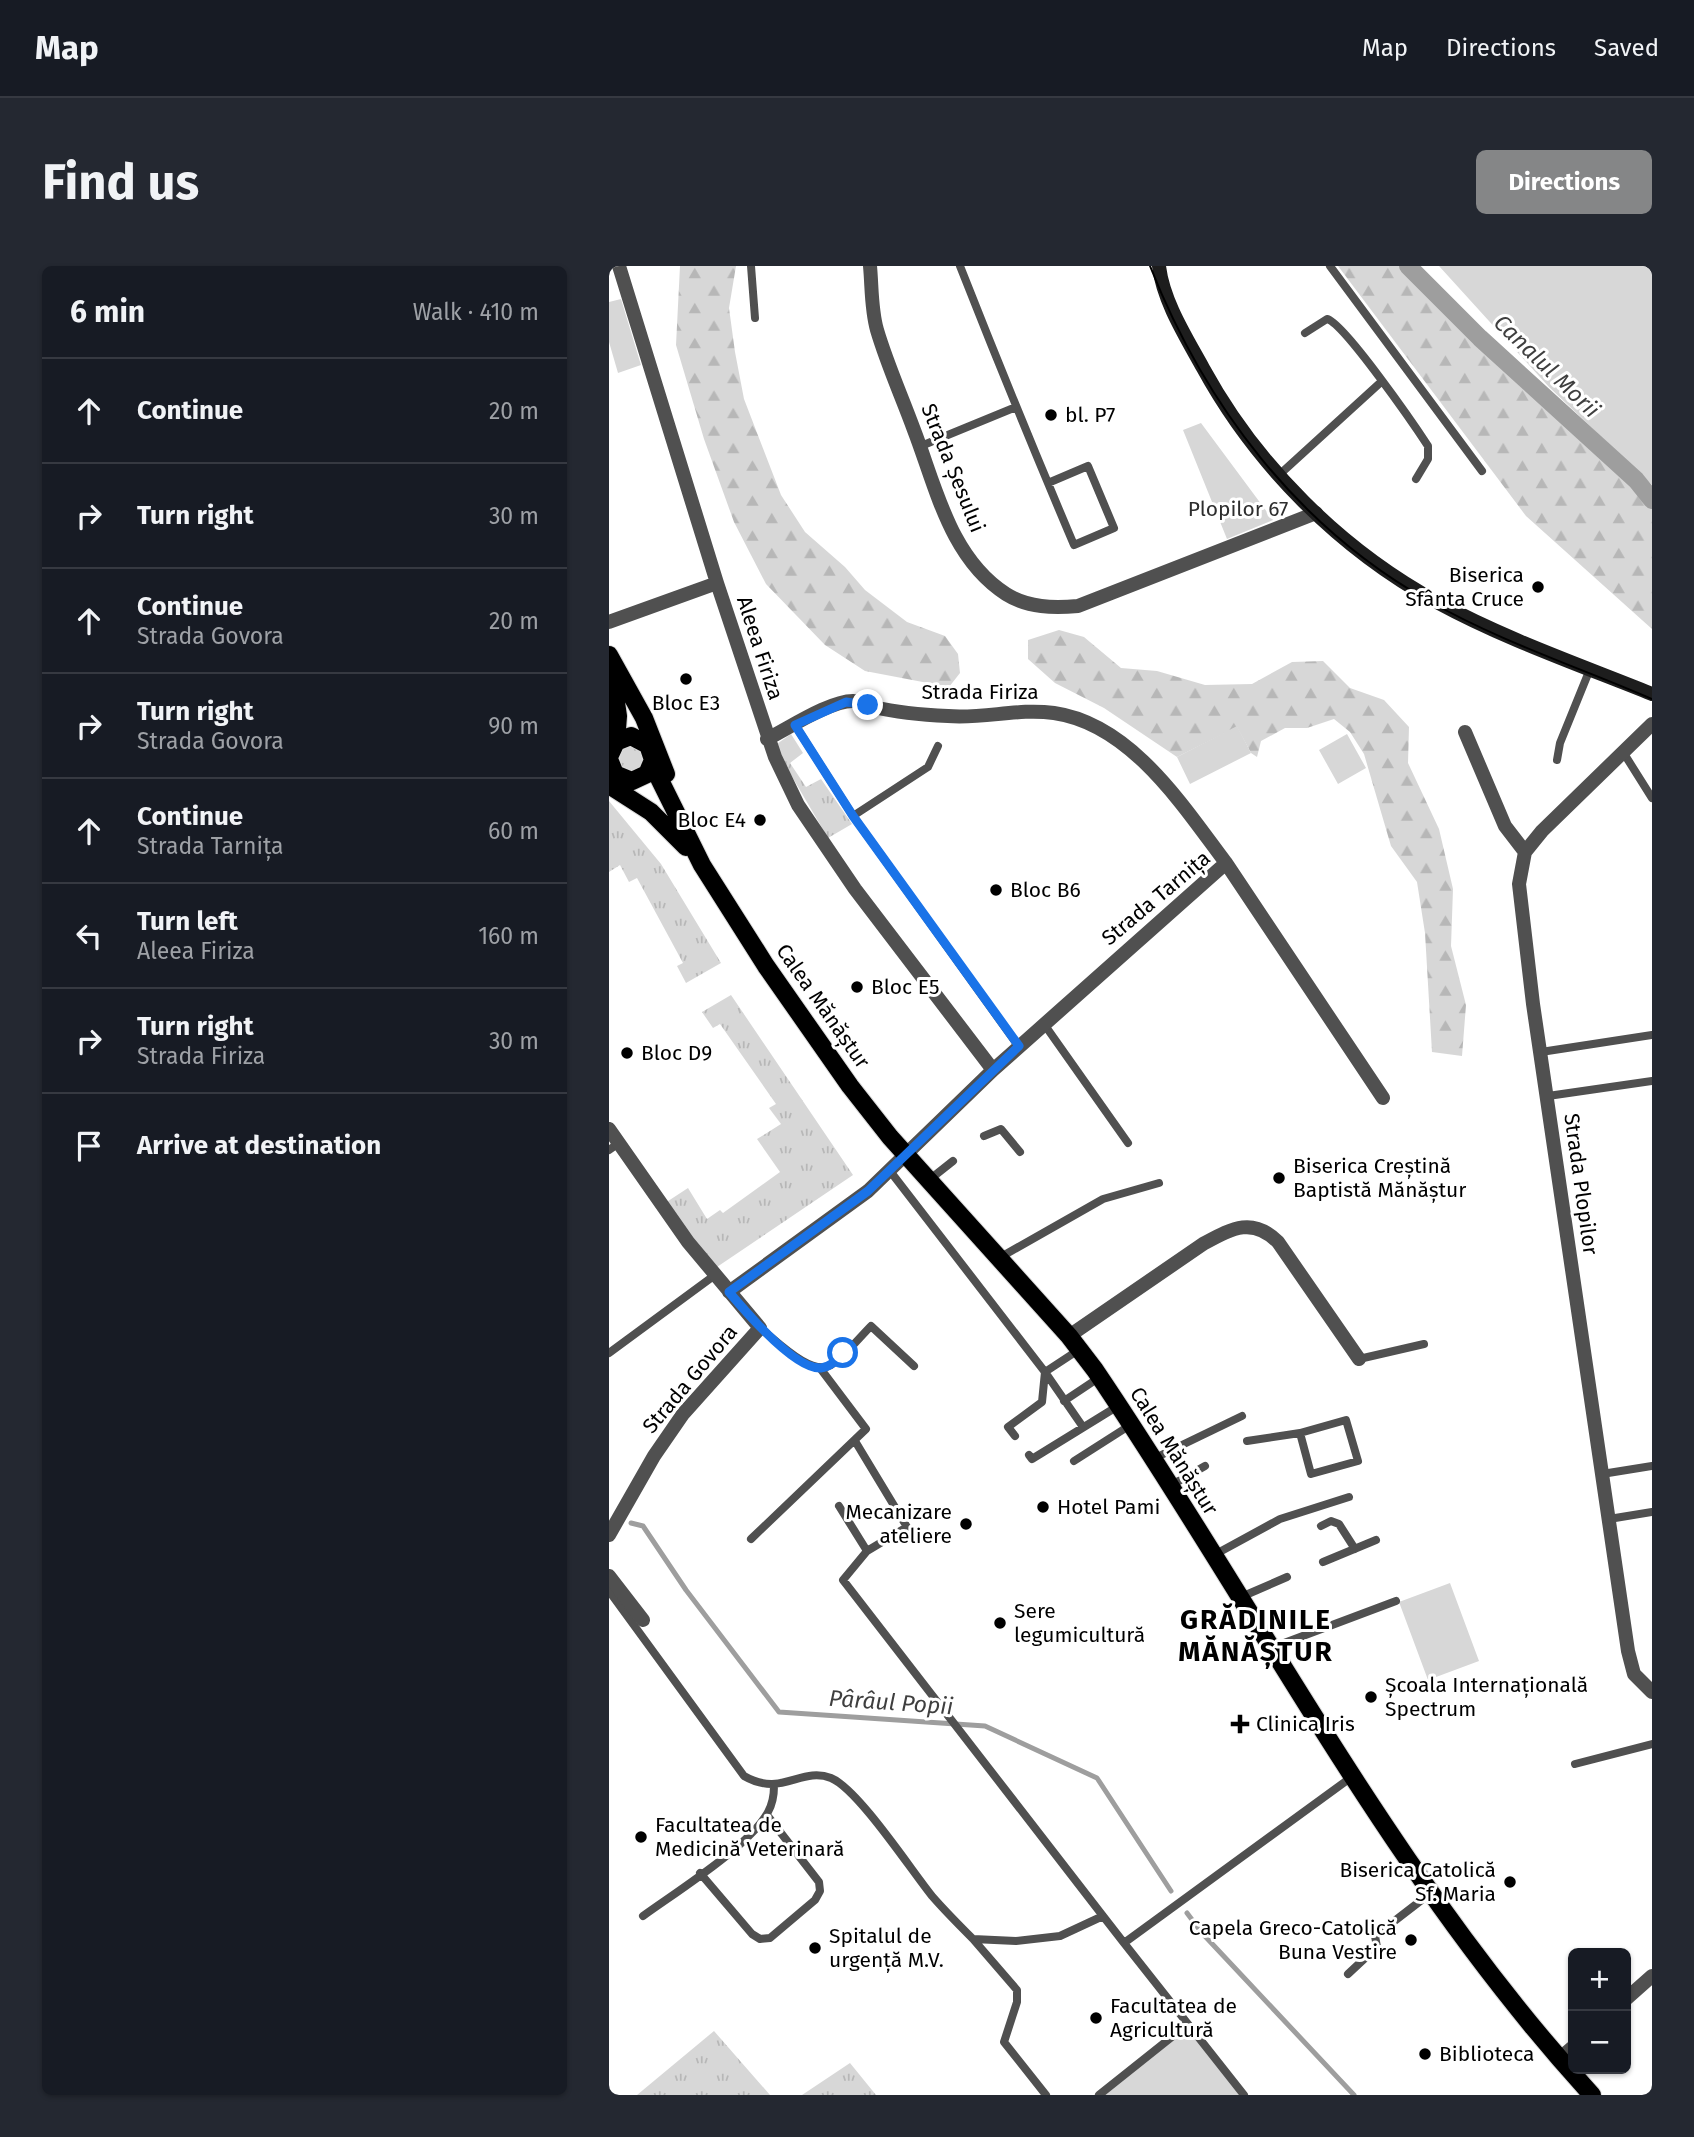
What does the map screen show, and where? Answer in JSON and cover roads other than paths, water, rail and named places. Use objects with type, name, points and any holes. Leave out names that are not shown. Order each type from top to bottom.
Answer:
[{"type":"main road","points":[[1148,266],[1160,273],[1218,395],[1279,475],[1316,513],[1384,568],[1439,602],[1652,694]]},
{"type":"main road","points":[[609,659],[617,699],[611,749],[615,778],[697,858]]},
{"type":"main road","points":[[609,659],[644,718],[697,858]]},
{"type":"main road","name":"Calea Mănăștur","points":[[609,659],[645,742],[652,752],[652,764],[697,858],[787,996],[851,1086],[906,1155],[1075,1342],[1132,1424],[1238,1598],[1432,1892],[1498,1985],[1592,2095]]},
{"type":"main road","points":[[611,749],[631,736],[645,742]]},
{"type":"main road","points":[[615,778],[640,779],[652,764]]},
{"type":"street","name":"Aleea Firiza","points":[[619,266],[767,739],[798,805],[835,861],[993,1070]]},
{"type":"street","name":"Strada Șesului","points":[[870,266],[877,330],[941,506],[961,548],[1007,595],[1027,603],[1054,608],[1078,606],[1316,513]]},
{"type":"street","points":[[609,622],[717,583]]},
{"type":"street","name":"Strada Firiza","points":[[767,739],[835,705],[854,701],[873,707],[965,718],[1024,710],[1057,713],[1109,734],[1134,753],[1184,807],[1226,863]]},
{"type":"street","points":[[1465,732],[1505,827],[1525,852],[1570,796],[1652,724]]},
{"type":"street","name":"Strada Plopilor","points":[[1525,852],[1519,871],[1520,905],[1631,1666],[1634,1674],[1652,1692]]},
{"type":"street","name":"Strada Tarnița","points":[[906,1155],[1019,1046],[1226,863],[1383,1098]]},
{"type":"street","name":"Strada Govora","points":[[609,1129],[614,1147],[760,1328],[683,1414],[654,1456],[609,1535]]},
{"type":"street","name":"Strada Govora","points":[[729,1292],[868,1191],[906,1155]]},
{"type":"street","points":[[1075,1342],[1203,1244],[1224,1233],[1248,1226],[1265,1229],[1278,1242],[1359,1359]]},
{"type":"street","points":[[609,1576],[643,1620]]},
{"type":"street","points":[[1631,1995],[1652,1976]]},
{"type":"street","points":[[1559,2059],[1568,2051]]},
{"type":"lane","points":[[751,266],[755,318]]},
{"type":"lane","points":[[960,266],[1016,407],[1074,545],[1114,528],[1087,466],[1048,483]]},
{"type":"lane","points":[[1330,266],[1482,471]]},
{"type":"lane","points":[[1305,333],[1327,319],[1335,321],[1427,446],[1428,459],[1416,479]]},
{"type":"lane","points":[[1279,475],[1381,383]]},
{"type":"lane","points":[[921,446],[1016,407]]},
{"type":"lane","points":[[1557,760],[1560,743],[1590,669]]},
{"type":"lane","name":"Aleea Firiza","points":[[795,725],[853,816],[1019,1046]]},
{"type":"lane","points":[[853,816],[928,766],[938,746]]},
{"type":"lane","points":[[1623,752],[1652,798]]},
{"type":"lane","points":[[1044,1024],[1128,1143]]},
{"type":"lane","points":[[1541,1052],[1652,1035]]},
{"type":"lane","points":[[1548,1096],[1651,1081]]},
{"type":"lane","points":[[984,1136],[1002,1129],[1020,1152]]},
{"type":"lane","points":[[929,1180],[953,1161]]},
{"type":"lane","points":[[890,1171],[1045,1372],[1083,1427]]},
{"type":"lane","points":[[999,1258],[1103,1199],[1159,1183]]},
{"type":"lane","points":[[609,1353],[715,1275]]},
{"type":"lane","points":[[760,1328],[809,1366],[820,1368],[830,1366],[871,1326],[914,1366]]},
{"type":"lane","points":[[1015,1436],[1008,1427],[1042,1402],[1045,1372],[1075,1342]]},
{"type":"lane","points":[[1359,1359],[1424,1344]]},
{"type":"lane","points":[[751,1539],[866,1429],[820,1368]]},
{"type":"lane","points":[[1064,1401],[1100,1377]]},
{"type":"lane","points":[[1029,1455],[1032,1459],[1119,1404]]},
{"type":"lane","points":[[1153,1459],[1242,1416]]},
{"type":"lane","points":[[1247,1441],[1300,1433],[1346,1420],[1358,1461],[1311,1474],[1300,1433]]},
{"type":"lane","points":[[1074,1461],[1132,1424]]},
{"type":"lane","points":[[855,1441],[907,1527],[867,1551],[843,1580],[1244,2095]]},
{"type":"lane","points":[[1170,1486],[1205,1466]]},
{"type":"lane","points":[[1602,1474],[1652,1466]]},
{"type":"lane","points":[[1212,1556],[1280,1519],[1349,1497]]},
{"type":"lane","points":[[839,1506],[867,1551]]},
{"type":"lane","points":[[1609,1519],[1652,1512]]},
{"type":"lane","points":[[1321,1526],[1331,1521],[1339,1524],[1355,1549]]},
{"type":"lane","points":[[1323,1562],[1377,1540]]},
{"type":"lane","points":[[1238,1598],[1287,1577]]},
{"type":"lane","points":[[609,1591],[744,1776],[758,1785],[774,1786],[819,1775],[846,1787],[935,1898],[1017,1990],[1017,2002],[1004,2042],[1047,2095]]},
{"type":"lane","points":[[1271,1648],[1396,1601]]},
{"type":"lane","points":[[1575,1764],[1652,1744]]},
{"type":"lane","points":[[1124,1943],[1353,1776]]},
{"type":"lane","points":[[643,1916],[744,1840],[767,1815],[773,1801],[774,1786]]},
{"type":"lane","points":[[700,1873],[759,1939],[770,1938],[815,1900],[820,1891],[818,1882],[767,1815]]},
{"type":"lane","points":[[1348,1974],[1377,1947],[1374,1936],[1432,1892]]},
{"type":"lane","points":[[973,1939],[1016,1941],[1061,1936],[1103,1916]]},
{"type":"lane","points":[[1099,2095],[1188,2024]]},
{"type":"waterway","name":"Canalul Morii","points":[[1408,266],[1480,338],[1636,480],[1652,500]]},
{"type":"waterway","name":"Pârâul Popii","points":[[631,1523],[643,1526],[686,1590],[779,1712],[985,1726],[1097,1778],[1171,1891]]},
{"type":"waterway","name":"Pârâul Popii","points":[[1187,1913],[1202,1933],[1354,2095]]},
{"type":"tram line","points":[[1150,266],[1198,367],[1228,414],[1261,458],[1297,499],[1337,537],[1381,571],[1456,615],[1511,641],[1652,699]]},
{"type":"place","name":"bl. P7","points":[[1051,415]]},
{"type":"place","name":"Biserica Sfânta Cruce","points":[[1538,587]]},
{"type":"place","name":"Bloc E3","points":[[686,679]]},
{"type":"place","name":"Bloc E4","points":[[760,820]]},
{"type":"place","name":"Bloc B6","points":[[996,890]]},
{"type":"place","name":"Bloc E5","points":[[857,987]]},
{"type":"place","name":"Bloc D9","points":[[627,1053]]},
{"type":"place","name":"Biserica Creștină Baptistă Mănăștur","points":[[1279,1178]]},
{"type":"place","name":"Hotel Pami","points":[[1043,1507]]},
{"type":"place","name":"Mecanizare ateliere","points":[[966,1524]]},
{"type":"place","name":"Sere legumicultură","points":[[1000,1623]]},
{"type":"place","name":"Școala Internațională Spectrum","points":[[1371,1697]]},
{"type":"place","name":"Clinica Iris","points":[[1240,1724]]},
{"type":"place","name":"Facultatea de Medicină Veterinară","points":[[641,1837]]},
{"type":"place","name":"Biserica Catolică Sf. Maria","points":[[1510,1882]]},
{"type":"place","name":"Capela Greco-Catolică Buna Vestire","points":[[1411,1940]]},
{"type":"place","name":"Spitalul de urgență M.V.","points":[[815,1948]]},
{"type":"place","name":"Facultatea de Agricultură","points":[[1096,2018]]},
{"type":"place","name":"Biblioteca","points":[[1425,2054]]},
{"type":"district","name":"GRĂDINILE MĂNĂȘTUR","points":[[1256,1635]]},
{"type":"park label","name":"Plopilor 67","points":[[1238,509]]}]
